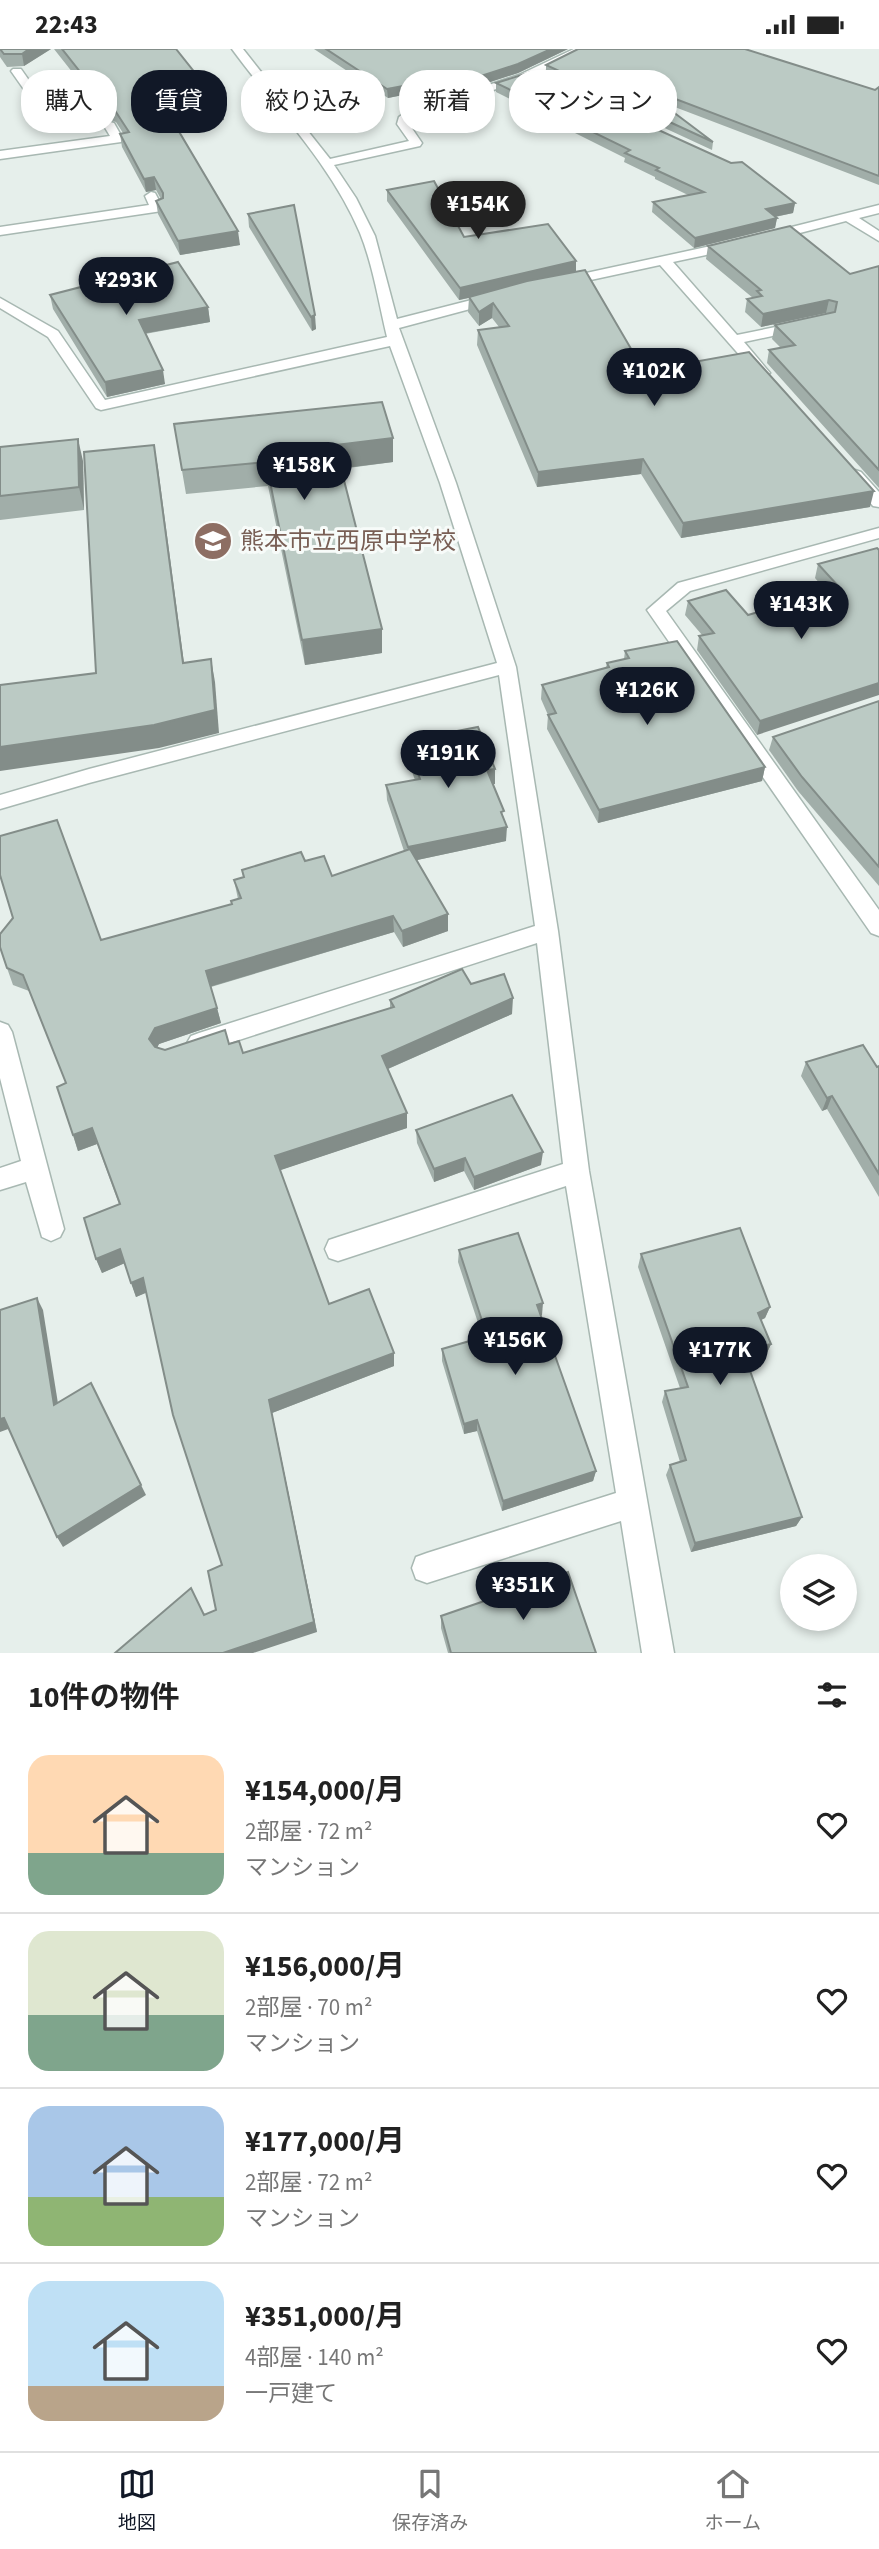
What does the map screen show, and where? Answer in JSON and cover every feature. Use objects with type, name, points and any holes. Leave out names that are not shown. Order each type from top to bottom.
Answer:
[{"type":"street","points":[[237,49],[327,163],[350,198],[368,236],[393,333],[448,483],[507,667],[547,931],[576,1171],[658,1653]]},
{"type":"street","points":[[327,163],[416,143],[403,124],[403,119],[410,114],[536,76],[583,49]]},
{"type":"street","points":[[17,77],[21,81]]},
{"type":"street","points":[[0,155],[117,139],[114,133]]},
{"type":"street","points":[[0,231],[157,207]]},
{"type":"street","points":[[550,284],[665,262],[879,209]]},
{"type":"street","points":[[850,218],[879,237]]},
{"type":"street","points":[[665,262],[770,380]]},
{"type":"street","points":[[0,302],[53,334],[101,405],[393,333],[512,293]]},
{"type":"street","points":[[734,340],[814,323]]},
{"type":"street","points":[[843,462],[879,502]]},
{"type":"street","points":[[879,533],[684,587],[656,610],[759,744],[879,927]]},
{"type":"street","points":[[0,802],[89,776],[507,667]]},
{"type":"street","points":[[181,1049],[547,931]]},
{"type":"street","points":[[0,1032],[51,1230]]},
{"type":"street","points":[[0,1179],[36,1167]]},
{"type":"street","points":[[338,1249],[576,1171]]},
{"type":"street","points":[[427,1568],[632,1503]]},
{"type":"building","points":[[0,49],[29,49],[22,54],[4,54]]},
{"type":"building","points":[[62,49],[176,49],[193,70],[131,70],[131,133],[180,133],[238,231],[178,241],[156,201],[163,198],[163,193],[154,177],[144,179],[120,134],[129,132],[117,114],[117,70],[79,70]]},
{"type":"building","points":[[326,49],[551,49],[495,71],[399,70],[399,87],[387,89],[385,70],[358,70]]},
{"type":"building","points":[[578,49],[745,49],[875,90],[879,87],[879,176],[677,100],[677,70],[557,70],[546,65]]},
{"type":"building","points":[[509,79],[509,89],[496,83]]},
{"type":"building","points":[[677,115],[713,142],[677,125]]},
{"type":"building","points":[[595,133],[665,133],[731,163],[742,162],[795,203],[766,209],[777,218],[695,238],[653,202],[704,192],[625,153],[630,150]]},
{"type":"building","points":[[434,181],[464,237],[548,224],[576,261],[460,288],[387,190]]},
{"type":"building","points":[[294,205],[315,315],[311,317],[248,214]]},
{"type":"building","points":[[790,226],[850,274],[879,266],[879,470],[769,350],[795,345],[775,325],[835,312],[837,302],[829,300],[763,314],[747,299],[762,296],[757,291],[761,290],[708,246]]},
{"type":"building","points":[[178,262],[208,307],[139,320],[163,370],[105,382],[50,295]]},
{"type":"building","points":[[585,270],[644,371],[749,352],[874,491],[683,523],[643,459],[538,472],[478,330],[509,326],[493,303],[479,312],[469,297],[527,281]]},
{"type":"building","points":[[382,402],[393,438],[335,445],[382,629],[302,640],[266,462],[182,470],[174,424]]},
{"type":"building","points":[[78,439],[79,487],[0,496],[0,447]]},
{"type":"building","points":[[154,445],[183,663],[211,659],[215,710],[154,725],[0,747],[0,685],[96,673],[84,452]]},
{"type":"building","points":[[877,548],[879,683],[760,721],[699,636],[714,633],[688,601],[726,590],[748,615],[840,588],[818,564]]},
{"type":"building","points":[[677,641],[765,767],[599,810],[548,715],[556,713],[542,685],[609,667],[607,663],[629,658],[625,651]]},
{"type":"building","points":[[879,701],[879,867],[802,777],[773,737]]},
{"type":"building","points":[[478,727],[495,769],[487,770],[504,811],[501,812],[507,827],[408,847],[386,785],[420,779],[406,741]]},
{"type":"building","points":[[57,820],[101,940],[232,904],[231,901],[241,898],[234,880],[244,877],[242,870],[301,852],[305,861],[324,856],[332,876],[410,849],[448,914],[402,931],[393,916],[206,971],[217,1008],[155,1028],[149,1039],[155,1047],[165,1050],[225,1030],[229,1044],[239,1041],[243,1053],[394,1007],[390,1000],[462,969],[471,984],[504,974],[513,998],[382,1056],[407,1113],[275,1156],[329,1304],[369,1289],[394,1353],[269,1400],[314,1622],[223,1653],[115,1653],[191,1588],[204,1615],[216,1610],[208,1571],[222,1565],[173,1415],[143,1278],[131,1283],[120,1249],[96,1259],[84,1218],[120,1204],[92,1128],[73,1135],[57,1087],[66,1083],[23,975],[7,968],[0,947],[0,934],[13,918],[0,875],[0,836]]},
{"type":"building","points":[[863,1045],[877,1067],[879,1066],[879,1174],[832,1096],[827,1098],[806,1062]]},
{"type":"building","points":[[512,1095],[543,1152],[474,1177],[465,1158],[434,1169],[416,1130]]},
{"type":"building","points":[[740,1228],[770,1307],[758,1313],[771,1344],[743,1351],[802,1517],[695,1543],[670,1465],[686,1460],[665,1391],[688,1387],[641,1254]]},
{"type":"building","points":[[518,1233],[543,1303],[537,1305],[596,1471],[503,1501],[477,1420],[464,1424],[442,1349],[487,1336],[459,1250]]},
{"type":"building","points":[[37,1298],[54,1405],[91,1383],[141,1485],[57,1537],[4,1418],[0,1419],[0,1310]]},
{"type":"building","points":[[568,1572],[596,1653],[451,1653],[441,1616]]},
{"type":"place","name":"熊本市立西原中学校","points":[[213,541]]}]
